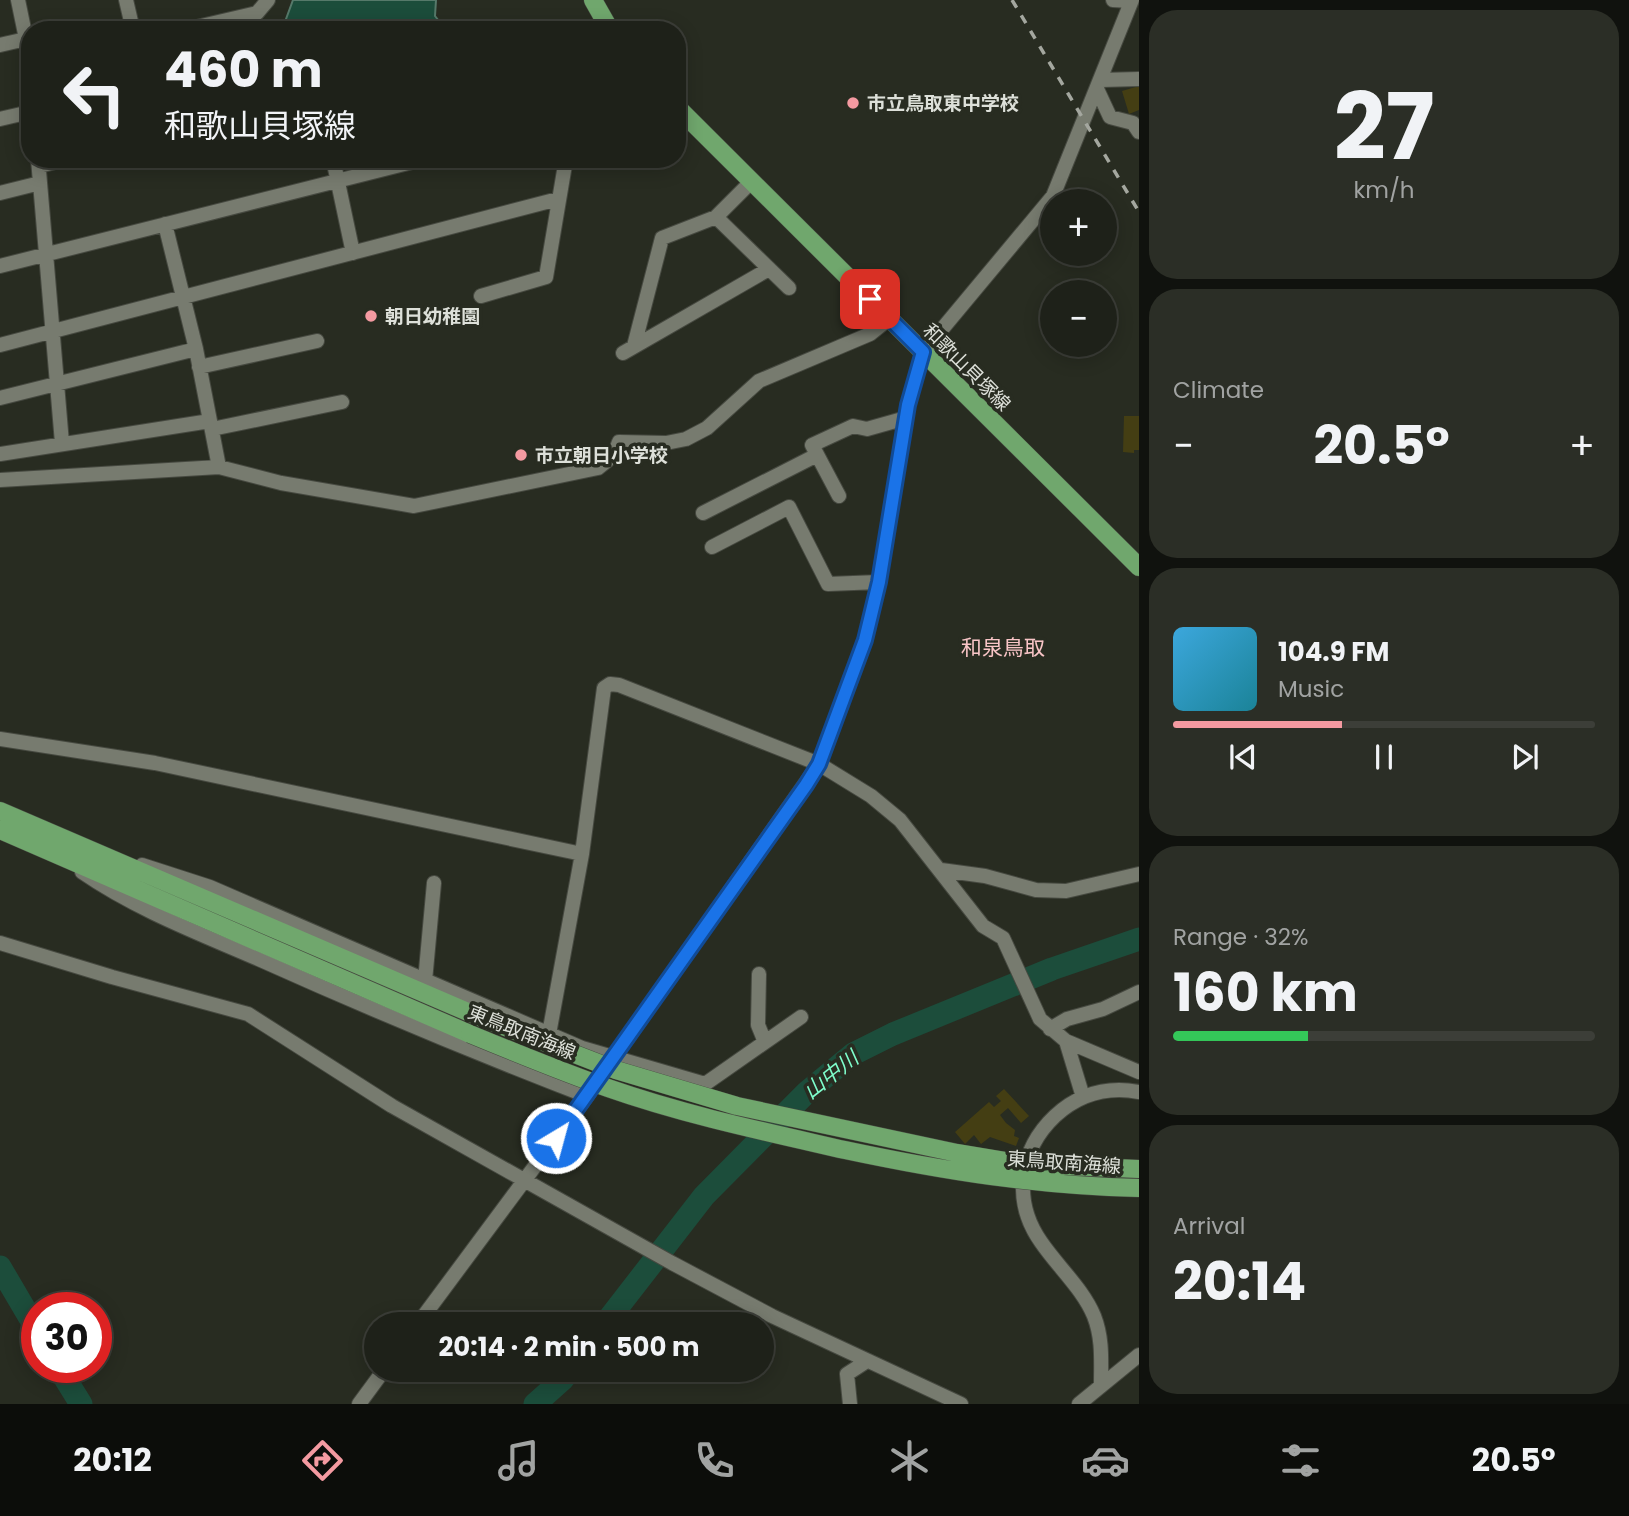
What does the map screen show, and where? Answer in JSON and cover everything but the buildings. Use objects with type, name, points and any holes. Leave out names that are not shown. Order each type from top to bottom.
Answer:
[{"type":"main road","points":[[593,0],[605,21]]},
{"type":"main road","name":"和歌山貝塚線","points":[[686,116],[1139,567]]},
{"type":"main road","name":"東鳥取南海線","points":[[0,811],[477,1016],[616,1070],[690,1094],[1005,1161],[1044,1166],[1139,1169]]},
{"type":"main road","name":"東鳥取南海線","points":[[0,830],[470,1034],[610,1089],[790,1138],[903,1162],[1040,1184],[1139,1188]]},
{"type":"street","points":[[18,0],[22,21]]},
{"type":"street","points":[[126,0],[131,21]]},
{"type":"street","points":[[235,21],[257,13],[268,0]]},
{"type":"street","points":[[427,1312],[587,1096],[819,764],[865,640],[879,582],[906,418],[923,352],[1053,197],[1131,1],[1113,0]]},
{"type":"street","points":[[0,45],[21,39]]},
{"type":"street","points":[[1099,85],[1139,79]]},
{"type":"street","points":[[1099,85],[1110,117],[1133,123],[1139,132]]},
{"type":"street","points":[[0,119],[21,114]]},
{"type":"street","points":[[39,168],[62,443]]},
{"type":"street","points":[[335,168],[354,253]]},
{"type":"street","points":[[0,266],[389,168]]},
{"type":"street","points":[[481,296],[546,277],[564,168]]},
{"type":"street","points":[[751,182],[716,217],[662,238],[628,349],[769,270]]},
{"type":"street","points":[[0,193],[40,183]]},
{"type":"street","points":[[0,345],[558,199]]},
{"type":"street","points":[[716,217],[789,288]]},
{"type":"street","points":[[165,224],[196,349],[219,467]]},
{"type":"street","points":[[0,480],[219,467],[281,483],[414,506],[598,468],[614,456],[619,442],[666,443],[686,439],[707,428],[759,381],[870,334],[890,318]]},
{"type":"street","points":[[199,367],[317,341]]},
{"type":"street","points":[[0,398],[196,349]]},
{"type":"street","points":[[0,454],[62,443],[211,425],[342,402]]},
{"type":"street","points":[[839,496],[812,445],[853,426],[867,429],[906,418]]},
{"type":"street","points":[[704,513],[817,455]]},
{"type":"street","points":[[712,547],[789,507],[828,584],[879,582]]},
{"type":"street","points":[[549,1034],[582,854],[604,688],[610,684],[620,685],[819,764],[871,796],[900,820],[983,926],[1003,938],[1034,1009],[1050,1029],[1066,1041],[1139,1072]]},
{"type":"street","points":[[0,739],[155,763],[582,854]]},
{"type":"street","points":[[94,851],[210,887],[549,1034],[612,1058],[705,1084],[800,1017]]},
{"type":"street","points":[[58,855],[114,894],[199,933],[364,1006],[587,1096]]},
{"type":"street","points":[[941,870],[985,876],[1036,890],[1066,891],[1139,874]]},
{"type":"street","points":[[425,981],[434,883]]},
{"type":"street","points":[[0,943],[248,1014],[392,1106],[672,1263],[772,1316],[961,1404]]},
{"type":"street","points":[[759,974],[758,1025],[765,1042]]},
{"type":"street","points":[[1050,1029],[1139,992]]},
{"type":"street","points":[[1066,1041],[1083,1097]]},
{"type":"street","points":[[1101,1385],[1101,1338],[1093,1313],[1039,1239],[1026,1212],[1022,1184],[1026,1160],[1037,1137],[1061,1111],[1083,1097],[1109,1090],[1139,1092]]},
{"type":"street","points":[[1079,1404],[1139,1355]]},
{"type":"street","points":[[850,1404],[847,1374],[867,1360]]},
{"type":"street","points":[[359,1404],[375,1382]]},
{"type":"shaded area","points":[[293,0],[436,0],[435,16],[439,21],[285,21]]},
{"type":"waterway","name":"山中川","points":[[614,1312],[704,1196],[807,1092],[853,1054],[893,1034],[1052,969],[1139,939]]},
{"type":"waterway","name":"山中川","points":[[0,1267],[21,1303]]},
{"type":"waterway","name":"山中川","points":[[535,1404],[560,1382]]},
{"type":"waterway","name":"山中川","points":[[68,1383],[81,1404]]},
{"type":"railway","points":[[1012,0],[1139,212]]},
{"type":"place","name":"市立鳥取東中学校","points":[[853,103]]},
{"type":"place","name":"朝日幼稚園","points":[[371,316]]},
{"type":"place","name":"市立朝日小学校","points":[[521,455]]},
{"type":"district","name":"和泉鳥取","points":[[1003,648]]},
{"type":"route","points":[[556,1138],[819,764],[865,640],[879,582],[908,405],[923,352],[870,299]]}]
